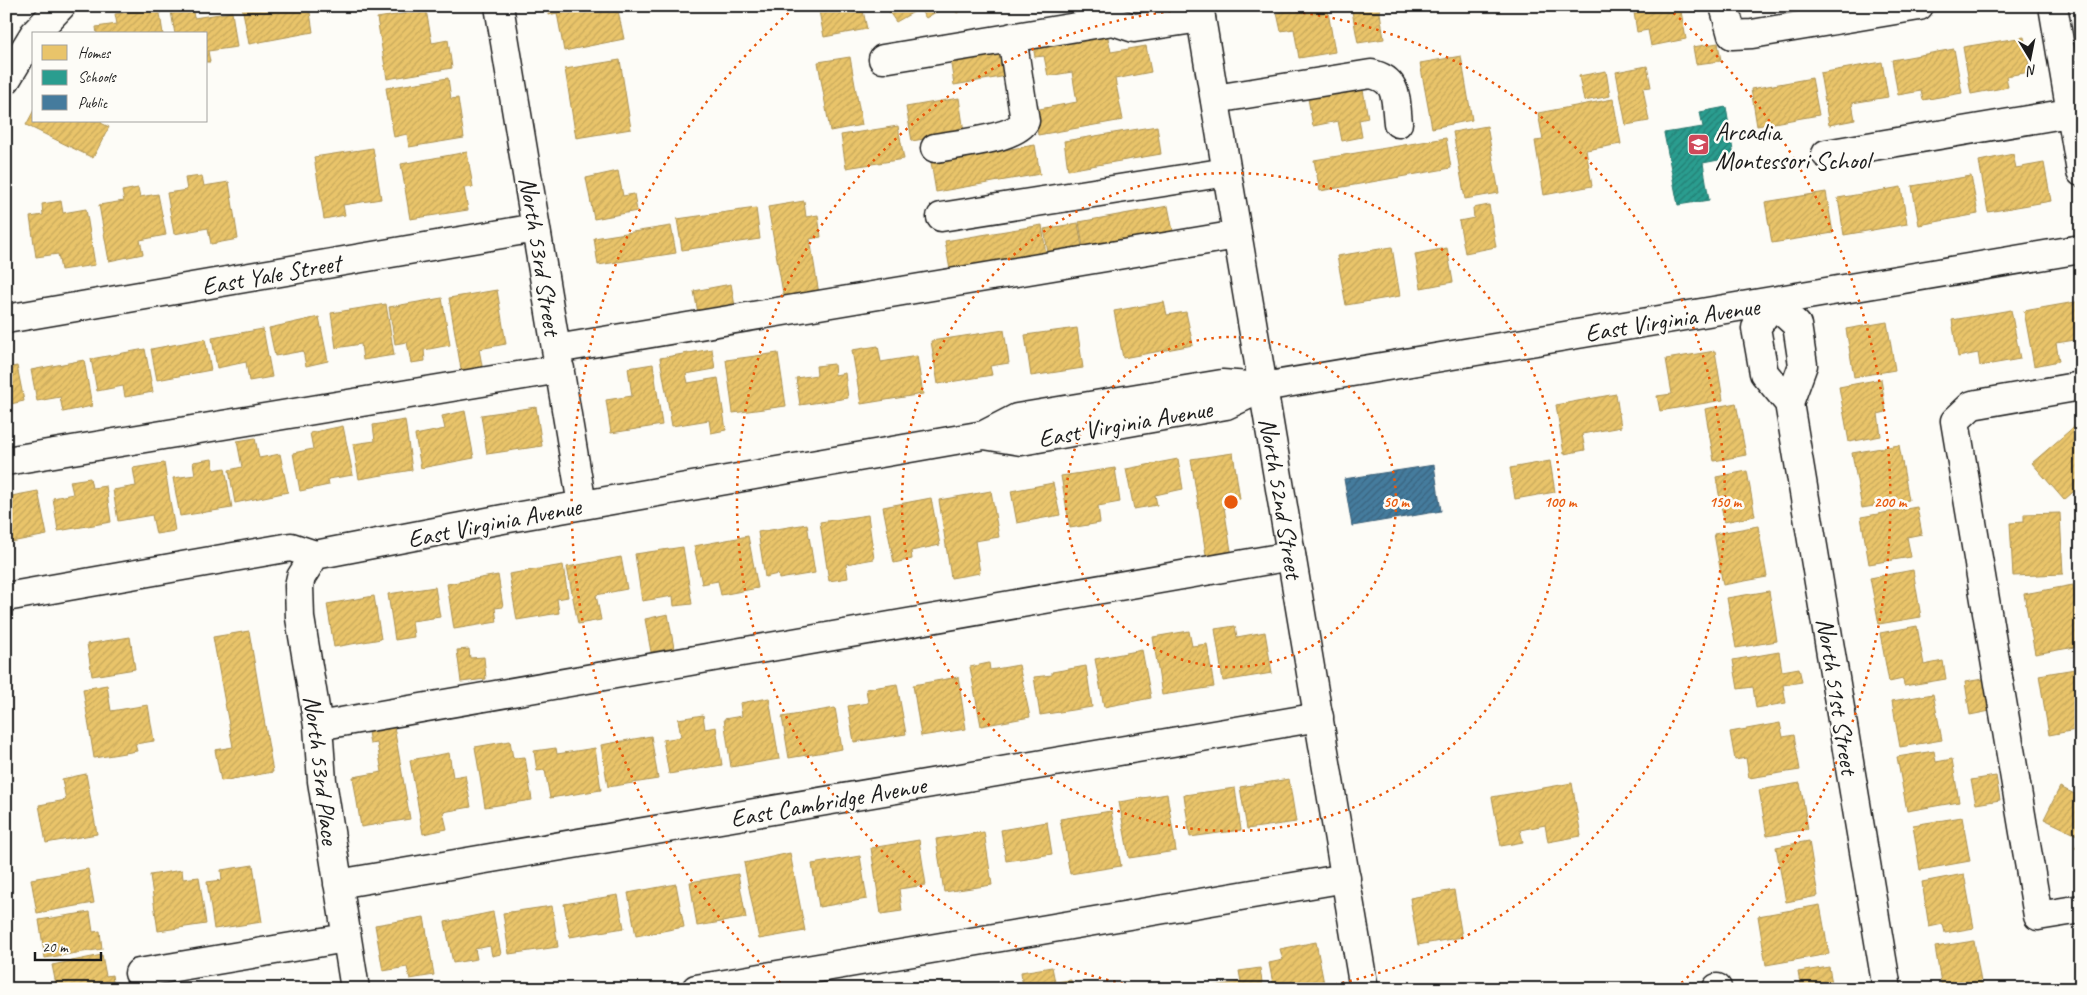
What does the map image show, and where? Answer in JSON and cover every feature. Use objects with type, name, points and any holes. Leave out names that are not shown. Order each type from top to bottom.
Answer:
[{"type":"street","points":[[36,32],[61,6]]},
{"type":"street","name":"North 53rd Street","points":[[499,6],[582,505]]},
{"type":"street","points":[[1724,6],[1732,35],[1752,34],[1919,6]]},
{"type":"street","points":[[2053,6],[2076,112],[2081,172]]},
{"type":"street","points":[[882,59],[1113,21],[1134,28],[1200,12]]},
{"type":"street","name":"North 52nd Street","points":[[1200,12],[1364,989]]},
{"type":"street","points":[[6,80],[32,37]]},
{"type":"street","points":[[935,148],[1010,133],[1022,126],[1025,121],[1012,37]]},
{"type":"street","points":[[1215,99],[1371,74],[1385,77],[1393,87],[1398,123]]},
{"type":"street","points":[[1826,154],[2076,112]]},
{"type":"street","points":[[941,217],[1227,172]]},
{"type":"street","name":"East Yale Street","points":[[6,319],[536,228]]},
{"type":"street","points":[[6,461],[1237,235]]},
{"type":"street","name":"East Virginia Avenue","points":[[315,556],[582,505],[984,435],[1021,441],[1226,405],[1263,387],[1429,358],[1772,303],[2081,249]]},
{"type":"street","points":[[1772,303],[1756,328],[1764,373],[1789,403]]},
{"type":"street","name":"North 51st Street","points":[[1772,303],[1797,325],[1803,365],[1789,403],[1887,989]]},
{"type":"street","points":[[2081,386],[1972,406],[1955,421],[2038,916],[2081,909]]},
{"type":"street","points":[[6,597],[291,547],[315,556]]},
{"type":"street","name":"North 53rd Place","points":[[315,556],[301,576],[299,586],[300,618],[318,726],[322,781],[354,989]]},
{"type":"street","points":[[318,726],[1291,556]]},
{"type":"street","name":"East Cambridge Avenue","points":[[338,884],[1319,717]]},
{"type":"street","points":[[696,989],[1346,878]]},
{"type":"street","points":[[139,973],[346,938]]},
{"type":"building: Homes","points":[[170,6],[192,6],[194,18],[232,12],[237,47],[208,51],[208,32],[175,32]]},
{"type":"building: Homes","points":[[242,6],[309,6],[313,32],[249,44]]},
{"type":"building: Homes","points":[[548,6],[617,6],[624,39],[564,51],[557,13],[549,15]]},
{"type":"building: Homes","points":[[818,6],[862,6],[867,29],[824,37]]},
{"type":"building: Homes","points":[[885,6],[946,6],[926,18],[919,9],[896,22]]},
{"type":"building: Homes","points":[[952,6],[967,6],[957,13]]},
{"type":"building: Homes","points":[[1314,6],[1327,6],[1335,52],[1299,58],[1294,29],[1281,31],[1277,13]]},
{"type":"building: Homes","points":[[1351,6],[1379,6],[1384,39],[1358,43]]},
{"type":"building: Homes","points":[[1633,6],[1680,6],[1686,39],[1651,46],[1648,30],[1637,32]]},
{"type":"building: Homes","points":[[159,7],[163,32],[97,32],[96,27],[117,24],[115,14]]},
{"type":"building: Homes","points":[[426,10],[432,43],[448,40],[452,68],[387,79],[377,18]]},
{"type":"building: Homes","points":[[1107,33],[1111,52],[1146,46],[1151,72],[1115,79],[1123,120],[1038,135],[1034,110],[1077,102],[1072,72],[1048,76],[1044,56],[1035,57],[1033,46]]},
{"type":"building: Homes","points":[[2024,37],[2030,72],[2006,76],[2008,87],[1971,94],[1963,47]]},
{"type":"building: Homes","points":[[1002,42],[1007,76],[954,85],[949,51]]},
{"type":"building: Homes","points":[[1718,43],[1721,61],[1696,64],[1693,47]]},
{"type":"building: Homes","points":[[1954,49],[1962,93],[1923,100],[1921,91],[1898,95],[1892,60]]},
{"type":"building: Homes","points":[[1461,56],[1472,120],[1432,128],[1420,63]]},
{"type":"building: Homes","points":[[850,57],[862,125],[830,131],[818,62]]},
{"type":"building: Homes","points":[[620,60],[631,129],[576,138],[565,69]]},
{"type":"building: Homes","points":[[1882,62],[1888,97],[1852,103],[1855,120],[1829,125],[1820,73]]},
{"type":"building: Homes","points":[[1647,66],[1651,87],[1643,88],[1649,121],[1626,125],[1616,72]]},
{"type":"building: Homes","points":[[1606,71],[1610,96],[1584,101],[1579,76]]},
{"type":"building: Homes","points":[[448,78],[451,99],[458,98],[464,138],[409,147],[407,134],[394,137],[386,88]]},
{"type":"building: Homes","points":[[1812,78],[1819,115],[1757,126],[1751,89]]},
{"type":"building: Homes","points":[[1362,84],[1368,118],[1359,120],[1362,137],[1342,141],[1338,121],[1313,126],[1307,93]]},
{"type":"building: Homes","points":[[959,98],[964,132],[912,141],[906,107]]},
{"type":"building: Homes","points":[[1613,99],[1621,144],[1586,150],[1592,186],[1544,195],[1535,141],[1543,140],[1538,113]]},
{"type":"building: Homes","points":[[32,114],[32,122],[102,122],[109,127],[93,158],[26,125]]},
{"type":"building: Homes","points":[[898,126],[904,159],[846,168],[841,135]]},
{"type":"building: Homes","points":[[1157,126],[1161,154],[1068,170],[1064,141]]},
{"type":"building: Homes","points":[[1487,126],[1499,193],[1465,199],[1453,132]]},
{"type":"building: Homes","points":[[1446,138],[1451,168],[1320,191],[1314,160]]},
{"type":"building: Homes","points":[[1035,145],[1040,174],[936,192],[931,162]]},
{"type":"building: Homes","points":[[373,148],[381,199],[343,205],[345,215],[324,219],[314,157]]},
{"type":"building: Homes","points":[[467,152],[473,187],[464,188],[468,210],[410,219],[401,164]]},
{"type":"building: Homes","points":[[2013,154],[2016,168],[2044,163],[2051,201],[1988,212],[1979,161]]},
{"type":"building: Homes","points":[[618,171],[623,196],[634,194],[637,211],[594,219],[586,178]]},
{"type":"building: Homes","points":[[202,176],[204,186],[229,182],[238,239],[211,244],[208,228],[174,234],[167,193],[187,190],[185,178]]},
{"type":"building: Homes","points":[[1971,176],[1978,214],[1919,225],[1912,186]]},
{"type":"building: Homes","points":[[1901,187],[1907,224],[1844,235],[1838,198]]},
{"type":"building: Homes","points":[[138,188],[140,197],[158,194],[166,235],[140,240],[143,254],[109,261],[99,205],[124,201],[122,191]]},
{"type":"building: Homes","points":[[1826,192],[1833,233],[1772,243],[1765,202]]},
{"type":"building: Homes","points":[[61,201],[63,213],[86,209],[95,265],[61,270],[58,254],[36,257],[30,217],[43,215],[42,204]]},
{"type":"building: Homes","points":[[804,201],[806,217],[818,215],[821,237],[810,239],[819,294],[784,299],[768,207]]},
{"type":"building: Homes","points":[[1489,205],[1496,247],[1465,253],[1459,221],[1474,218],[1473,208]]},
{"type":"building: Homes","points":[[1168,206],[1173,231],[1083,247],[1079,222]]},
{"type":"building: Homes","points":[[756,208],[760,239],[682,250],[677,219]]},
{"type":"building: Homes","points":[[1078,223],[1082,247],[1048,253],[1044,229]]},
{"type":"building: Homes","points":[[1042,225],[1046,255],[950,270],[945,241]]},
{"type":"building: Homes","points":[[671,226],[676,253],[598,265],[594,238]]},
{"type":"building: Homes","points":[[1392,247],[1400,296],[1346,305],[1337,256]]},
{"type":"building: Homes","points":[[1447,248],[1453,282],[1421,288],[1415,254]]},
{"type":"building: Homes","points":[[731,284],[735,306],[698,313],[694,291]]},
{"type":"building: Homes","points":[[497,290],[506,344],[479,349],[483,371],[462,375],[449,298]]},
{"type":"building: Homes","points":[[442,298],[450,345],[424,350],[425,361],[411,363],[407,342],[395,344],[389,307]]},
{"type":"building: Homes","points":[[2081,301],[2081,352],[2078,353],[2075,340],[2056,343],[2059,361],[2034,366],[2024,311]]},
{"type":"building: Homes","points":[[1164,302],[1167,315],[1186,312],[1193,345],[1123,358],[1114,311]]},
{"type":"building: Homes","points":[[386,304],[394,355],[363,360],[361,344],[336,348],[331,313]]},
{"type":"building: Homes","points":[[2011,310],[2020,359],[1980,366],[1978,353],[1958,357],[1952,320]]},
{"type":"building: Homes","points":[[319,317],[328,361],[306,366],[303,351],[275,356],[269,328]]},
{"type":"building: Homes","points":[[1887,322],[1895,370],[1854,377],[1846,329]]},
{"type":"building: Homes","points":[[1077,328],[1083,368],[1031,376],[1025,335]]},
{"type":"building: Homes","points":[[263,329],[272,377],[249,381],[246,362],[217,368],[212,338]]},
{"type":"building: Homes","points":[[1004,330],[1009,363],[990,366],[992,375],[938,384],[931,341]]},
{"type":"building: Homes","points":[[205,339],[211,370],[157,380],[151,349]]},
{"type":"building: Homes","points":[[878,346],[881,362],[917,356],[923,394],[861,404],[852,350]]},
{"type":"building: Homes","points":[[145,349],[153,392],[125,397],[123,386],[97,391],[91,359]]},
{"type":"building: Homes","points":[[712,349],[715,369],[686,374],[688,383],[718,378],[726,430],[711,433],[709,420],[672,426],[660,358]]},
{"type":"building: Homes","points":[[1715,351],[1723,400],[1660,411],[1657,396],[1672,394],[1666,359]]},
{"type":"building: Homes","points":[[778,353],[786,406],[733,413],[726,360]]},
{"type":"building: Homes","points":[[84,360],[92,406],[63,412],[60,397],[37,401],[31,370]]},
{"type":"building: Homes","points":[[653,364],[662,425],[611,433],[606,400],[632,396],[628,368]]},
{"type":"building: Homes","points":[[834,364],[835,375],[845,373],[848,398],[800,405],[796,378],[817,375],[816,366]]},
{"type":"building: Homes","points":[[17,366],[24,401],[6,405],[6,368]]},
{"type":"building: Homes","points":[[1881,379],[1886,412],[1878,414],[1881,436],[1849,442],[1839,387]]},
{"type":"building: Homes","points":[[1616,394],[1621,427],[1582,434],[1585,450],[1564,454],[1556,405]]},
{"type":"building: Homes","points":[[1736,403],[1746,455],[1714,461],[1705,409]]},
{"type":"building: Homes","points":[[536,407],[542,446],[487,454],[481,415]]},
{"type":"building: Homes","points":[[465,411],[474,458],[421,468],[415,435],[445,429],[442,416]]},
{"type":"building: Homes","points":[[405,420],[412,470],[359,479],[353,444],[375,441],[373,425]]},
{"type":"building: Homes","points":[[2076,425],[2081,430],[2081,485],[2064,500],[2032,463]]},
{"type":"building: Homes","points":[[343,426],[353,475],[328,479],[329,485],[300,491],[293,453],[313,449],[310,433]]},
{"type":"building: Homes","points":[[255,438],[259,458],[280,454],[288,492],[235,503],[229,470],[242,467],[237,441]]},
{"type":"building: Homes","points":[[1899,445],[1909,500],[1862,508],[1852,453]]},
{"type":"building: Homes","points":[[1233,453],[1240,499],[1223,501],[1232,557],[1207,561],[1191,459]]},
{"type":"building: Homes","points":[[212,459],[214,470],[225,468],[232,508],[180,516],[173,478],[195,475],[193,462]]},
{"type":"building: Homes","points":[[1178,459],[1183,489],[1155,495],[1157,505],[1134,509],[1126,469]]},
{"type":"building: Homes","points":[[1550,461],[1555,492],[1515,499],[1510,468]]},
{"type":"building: Homes","points":[[164,463],[175,531],[156,534],[152,515],[118,521],[113,490],[136,486],[133,468]]},
{"type":"building: Homes","points":[[1115,468],[1120,502],[1098,506],[1100,523],[1070,528],[1061,476]]},
{"type":"building: Homes","points":[[1747,471],[1755,516],[1724,522],[1716,477]]},
{"type":"building: Homes","points":[[90,478],[92,488],[106,486],[111,522],[58,531],[53,498],[73,494],[70,481]]},
{"type":"building: Homes","points":[[1053,483],[1060,515],[1017,523],[1011,491]]},
{"type":"building: Homes","points":[[38,491],[47,535],[6,543],[6,497]]},
{"type":"building: Homes","points":[[991,491],[999,537],[975,541],[980,573],[951,578],[939,500]]},
{"type":"building: Homes","points":[[931,498],[940,545],[911,551],[912,559],[894,563],[883,507]]},
{"type":"building: Homes","points":[[1917,507],[1922,534],[1907,537],[1911,557],[1869,564],[1861,517]]},
{"type":"building: Homes","points":[[2060,513],[2063,574],[2013,576],[2010,523],[2024,522],[2024,514]]},
{"type":"building: Homes","points":[[868,515],[874,559],[846,564],[848,578],[829,581],[820,522]]},
{"type":"building: Homes","points":[[807,524],[815,573],[779,579],[778,574],[765,577],[758,532]]},
{"type":"building: Homes","points":[[1758,526],[1767,577],[1723,585],[1714,534]]},
{"type":"building: Homes","points":[[748,536],[758,588],[721,595],[718,581],[702,584],[694,546]]},
{"type":"building: Homes","points":[[683,547],[692,604],[674,606],[673,596],[642,601],[635,554]]},
{"type":"building: Homes","points":[[621,557],[627,589],[596,595],[601,620],[578,624],[567,567]]},
{"type":"building: Homes","points":[[563,565],[568,597],[557,599],[559,613],[517,620],[509,574]]},
{"type":"building: Homes","points":[[1913,570],[1921,617],[1879,624],[1870,578]]},
{"type":"building: Homes","points":[[498,575],[503,607],[495,608],[497,622],[454,629],[447,584]]},
{"type":"building: Homes","points":[[2073,585],[2081,627],[2081,646],[2035,654],[2024,594]]},
{"type":"building: Homes","points":[[435,587],[440,617],[412,621],[414,637],[395,640],[388,594]]},
{"type":"building: Homes","points":[[1769,591],[1777,641],[1736,648],[1727,598]]},
{"type":"building: Homes","points":[[374,596],[381,639],[334,647],[327,604]]},
{"type":"building: Homes","points":[[668,614],[674,648],[651,652],[645,619]]},
{"type":"building: Homes","points":[[1235,626],[1237,637],[1265,632],[1272,673],[1223,681],[1215,629]]},
{"type":"building: Homes","points":[[1917,626],[1924,665],[1943,661],[1946,679],[1904,686],[1903,679],[1889,682],[1880,633]]},
{"type":"building: Homes","points":[[249,631],[273,772],[221,781],[215,750],[233,747],[213,637]]},
{"type":"building: Homes","points":[[1189,631],[1192,646],[1207,644],[1214,687],[1162,695],[1153,637]]},
{"type":"building: Homes","points":[[130,637],[135,669],[92,676],[87,644]]},
{"type":"building: Homes","points":[[469,649],[470,658],[484,657],[486,679],[461,682],[457,650]]},
{"type":"building: Homes","points":[[1142,650],[1151,698],[1104,707],[1095,659]]},
{"type":"building: Homes","points":[[1779,652],[1782,671],[1799,668],[1802,682],[1783,685],[1786,703],[1756,708],[1753,687],[1738,689],[1733,660]]},
{"type":"building: Homes","points":[[989,663],[990,670],[1019,665],[1030,717],[981,726],[970,667]]},
{"type":"building: Homes","points":[[1086,666],[1092,707],[1040,715],[1034,677],[1052,675],[1052,672]]},
{"type":"building: Homes","points":[[2081,668],[2081,729],[2049,735],[2039,675]]},
{"type":"building: Homes","points":[[958,677],[966,729],[921,736],[913,685]]},
{"type":"building: Homes","points":[[1989,678],[1995,710],[1970,715],[1965,682]]},
{"type":"building: Homes","points":[[897,684],[906,734],[854,742],[848,706],[868,703],[866,689]]},
{"type":"building: Homes","points":[[107,685],[111,711],[148,705],[154,741],[135,744],[137,751],[94,758],[83,689]]},
{"type":"building: Homes","points":[[1933,694],[1942,740],[1900,747],[1892,701]]},
{"type":"building: Homes","points":[[769,698],[779,759],[731,767],[724,719],[742,716],[740,703]]},
{"type":"building: Homes","points":[[835,708],[842,749],[789,758],[782,717]]},
{"type":"building: Homes","points":[[703,715],[705,729],[716,727],[722,765],[669,774],[663,740],[681,737],[678,719]]},
{"type":"building: Homes","points":[[393,721],[410,819],[361,827],[353,777],[382,772],[377,743],[370,744],[367,726]]},
{"type":"building: Homes","points":[[1780,723],[1783,737],[1794,735],[1800,770],[1749,778],[1746,758],[1735,760],[1730,732]]},
{"type":"building: Homes","points":[[651,736],[658,779],[608,787],[601,745]]},
{"type":"building: Homes","points":[[510,741],[513,758],[525,757],[532,800],[485,807],[475,747]]},
{"type":"building: Homes","points":[[556,748],[557,754],[595,748],[601,790],[550,798],[545,770],[537,771],[534,751]]},
{"type":"building: Homes","points":[[1934,751],[1936,762],[1952,759],[1959,802],[1907,811],[1897,757]]},
{"type":"building: Homes","points":[[449,753],[453,777],[465,775],[471,807],[443,812],[447,829],[423,834],[410,760]]},
{"type":"building: Homes","points":[[86,774],[97,834],[46,843],[39,805],[66,800],[62,779]]},
{"type":"building: Homes","points":[[1996,776],[2000,800],[1976,804],[1971,780]]},
{"type":"building: Homes","points":[[1289,779],[1296,822],[1247,829],[1240,787]]},
{"type":"building: Homes","points":[[1572,783],[1581,836],[1548,842],[1545,825],[1520,830],[1523,842],[1501,846],[1492,797]]},
{"type":"building: Homes","points":[[1800,783],[1808,829],[1767,836],[1759,790]]},
{"type":"building: Homes","points":[[2060,787],[2081,797],[2081,837],[2044,819]]},
{"type":"building: Homes","points":[[1235,788],[1241,830],[1190,837],[1184,795]]},
{"type":"building: Homes","points":[[1167,794],[1176,851],[1129,858],[1119,802]]},
{"type":"building: Homes","points":[[1111,811],[1121,866],[1070,874],[1060,819]]},
{"type":"building: Homes","points":[[1962,817],[1970,861],[1920,870],[1913,825]]},
{"type":"building: Homes","points":[[1047,822],[1052,854],[1006,861],[1001,830]]},
{"type":"building: Homes","points":[[984,832],[992,885],[944,892],[936,839]]},
{"type":"building: Homes","points":[[2081,837],[2081,851],[2075,848]]},
{"type":"building: Homes","points":[[919,840],[926,885],[899,889],[902,911],[881,914],[871,848]]},
{"type":"building: Homes","points":[[1809,841],[1818,896],[1786,902],[1776,847]]},
{"type":"building: Homes","points":[[790,853],[805,931],[759,939],[744,863]]},
{"type":"building: Homes","points":[[860,856],[867,899],[819,907],[812,864]]},
{"type":"building: Homes","points":[[253,865],[262,922],[214,929],[207,882],[222,880],[221,870]]},
{"type":"building: Homes","points":[[88,869],[94,903],[37,913],[31,879]]},
{"type":"building: Homes","points":[[182,870],[183,879],[199,877],[206,924],[158,931],[150,875]]},
{"type":"building: Homes","points":[[738,874],[746,918],[697,926],[690,882]]},
{"type":"building: Homes","points":[[1964,874],[1974,928],[1945,933],[1943,924],[1929,927],[1922,882]]},
{"type":"building: Homes","points":[[676,884],[684,927],[636,936],[628,893]]},
{"type":"building: Homes","points":[[1454,890],[1462,937],[1418,945],[1410,898]]},
{"type":"building: Homes","points":[[618,895],[624,928],[570,937],[564,904]]},
{"type":"building: Homes","points":[[1820,905],[1829,954],[1766,965],[1758,916]]},
{"type":"building: Homes","points":[[552,906],[558,947],[509,954],[503,913]]},
{"type":"building: Homes","points":[[90,912],[93,932],[100,931],[102,949],[45,958],[39,920]]},
{"type":"building: Homes","points":[[493,912],[501,954],[492,956],[490,946],[475,949],[477,959],[453,963],[445,922]]},
{"type":"building: Homes","points":[[424,917],[434,975],[410,979],[407,967],[383,971],[375,925]]},
{"type":"building: Homes","points":[[1974,941],[1982,988],[1942,989],[1935,947]]},
{"type":"building: Homes","points":[[1316,942],[1325,989],[1274,989],[1269,963],[1283,960],[1280,949]]},
{"type":"building: Homes","points":[[102,955],[106,976],[112,975],[114,989],[57,989],[52,965]]},
{"type":"building: Homes","points":[[1052,967],[1055,982],[1071,980],[1072,989],[1023,989],[1021,972]]},
{"type":"building: Homes","points":[[1829,967],[1833,989],[1801,989],[1798,972]]},
{"type":"building: Homes","points":[[1260,968],[1263,989],[1214,989],[1214,986],[1241,982],[1239,971]]},
{"type":"building: Homes","points":[[1198,983],[1199,989],[1180,989],[1179,987]]},
{"type":"building: Schools","name":"Arcadia Montessori School","points":[[1726,107],[1734,157],[1703,163],[1709,200],[1678,205],[1664,133],[1703,127],[1700,112]]},
{"type":"building: Public","points":[[1434,465],[1441,511],[1352,526],[1344,479]]},
{"type":"place","name":"Arcadia Montessori School","points":[[1699,145]]}]
